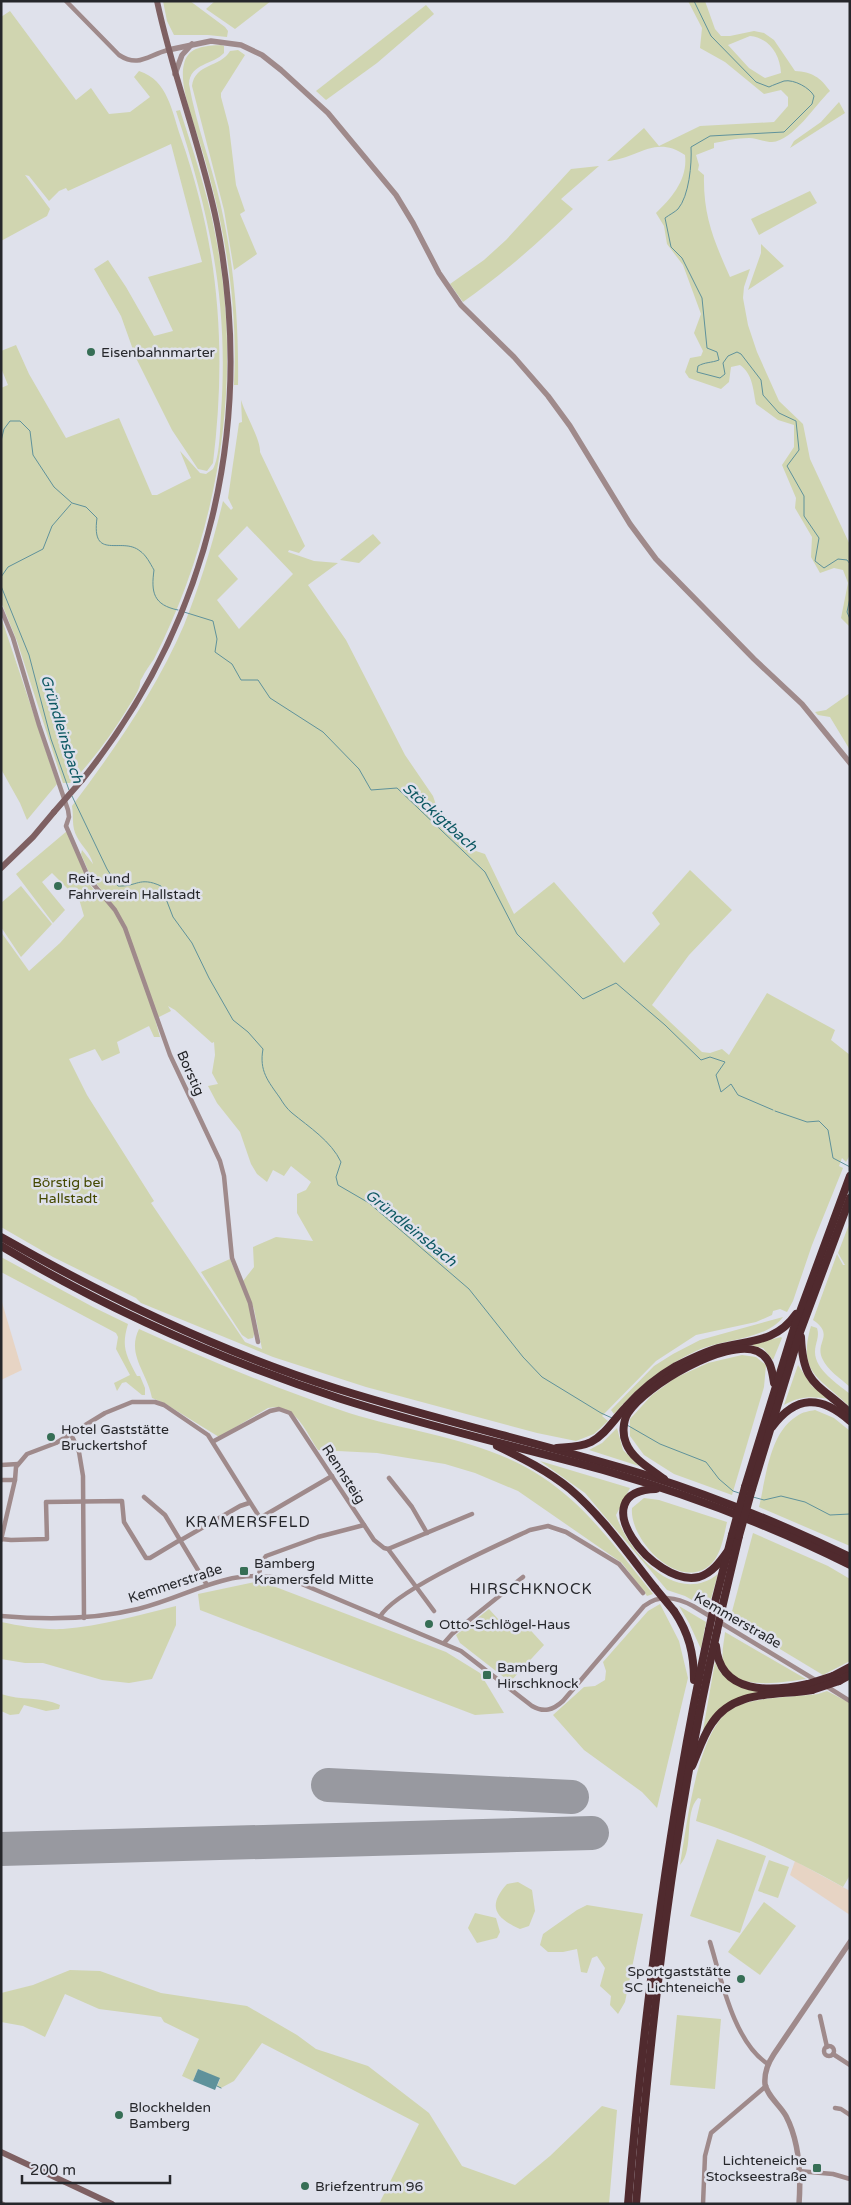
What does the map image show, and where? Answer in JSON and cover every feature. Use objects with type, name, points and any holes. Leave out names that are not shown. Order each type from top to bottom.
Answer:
[{"type":"highway","points":[[718,1607],[774,1386],[823,1256],[850,1176]]},
{"type":"highway","points":[[830,1236],[850,1198]]},
{"type":"highway","points":[[1,1237],[66,1274],[117,1299],[255,1359],[346,1391],[672,1484],[757,1515],[850,1557]]},
{"type":"highway","points":[[1,1246],[61,1280],[113,1306],[252,1367],[339,1398],[661,1488],[757,1524],[836,1558],[850,1567]]},
{"type":"highway","points":[[748,1488],[769,1431],[795,1329],[803,1306]]},
{"type":"highway","points":[[672,1484],[633,1454],[625,1441],[622,1417],[651,1382],[674,1367],[718,1348],[770,1337],[795,1329]]},
{"type":"highway","points":[[795,1329],[802,1362],[808,1376],[850,1413]]},
{"type":"highway","points":[[551,1448],[585,1444],[598,1437],[637,1402],[672,1376],[710,1357],[733,1351],[755,1350],[765,1356],[773,1369],[774,1386]]},
{"type":"highway","points":[[769,1431],[788,1410],[806,1402],[814,1402],[832,1407],[850,1421]]},
{"type":"highway","points":[[479,1438],[530,1463],[569,1488],[598,1517],[674,1611],[688,1637],[692,1650],[694,1695]]},
{"type":"highway","points":[[661,1488],[637,1492],[628,1499],[623,1510],[624,1525],[637,1546],[671,1573],[693,1578],[712,1570],[727,1552],[736,1536]]},
{"type":"highway","points":[[636,2204],[660,1964],[688,1777],[727,1552]]},
{"type":"highway","points":[[714,1633],[718,1662],[728,1677],[738,1683],[769,1688],[810,1687]]},
{"type":"highway","points":[[628,2204],[652,1966],[668,1850],[694,1695],[714,1633]]},
{"type":"highway","points":[[836,1679],[850,1667]]},
{"type":"highway","points":[[688,1777],[712,1724],[728,1706],[746,1698],[810,1687],[850,1675]]},
{"type":"main road","points":[[1,868],[33,837],[82,780],[113,740],[137,702],[177,624],[192,587],[204,552],[221,476],[230,405],[231,342],[226,276],[217,223],[200,158],[175,76],[156,1]]},
{"type":"main road","points":[[1,863],[45,822]]},
{"type":"main road","points":[[1,2152],[112,2204]]},
{"type":"street","points":[[66,1],[119,55],[129,61],[136,62],[168,50],[192,44],[224,41],[252,50],[282,70],[328,113],[396,195],[446,284],[461,306],[525,369],[559,411],[630,524],[656,559],[741,646],[802,704],[850,763]]},
{"type":"street","points":[[175,76],[182,55],[192,44]]},
{"type":"street","name":"Borstig","points":[[1,609],[13,638],[39,725],[68,810],[69,817],[66,826],[89,879],[115,910],[125,928],[170,1055],[220,1161],[224,1176],[232,1258],[250,1303],[258,1342]]},
{"type":"street","points":[[249,1503],[240,1506],[150,1558],[146,1558],[124,1522],[123,1501],[46,1502],[47,1539],[1,1539],[15,1480],[14,1472],[26,1454],[56,1443],[105,1413],[132,1402],[148,1401],[164,1405],[208,1435],[214,1441],[257,1516],[264,1516],[332,1476]]},
{"type":"street","name":"Rennsteig","points":[[214,1441],[270,1410],[285,1410],[295,1418],[374,1540],[388,1549],[434,1611]]},
{"type":"street","points":[[71,1434],[79,1452],[83,1476],[84,1618]]},
{"type":"street","points":[[1,1465],[18,1464]]},
{"type":"street","points":[[389,1478],[412,1507],[427,1533]]},
{"type":"street","points":[[1,1480],[15,1480]]},
{"type":"street","points":[[144,1497],[165,1515],[207,1585]]},
{"type":"street","points":[[388,1549],[472,1514]]},
{"type":"street","points":[[258,1575],[266,1556],[318,1537],[364,1525]]},
{"type":"street","points":[[380,1617],[392,1602],[447,1570],[530,1530],[548,1526],[566,1532],[619,1564],[643,1593]]},
{"type":"street","name":"Kemmerstraße","points":[[1,1616],[84,1618],[138,1609],[232,1577],[258,1575],[297,1582],[444,1643],[468,1656],[532,1706],[540,1710],[548,1710],[556,1707],[563,1701],[644,1606],[657,1599],[676,1598],[788,1662],[850,1701]]},
{"type":"street","points":[[444,1643],[523,1577]]},
{"type":"street","points":[[710,1942],[733,2018],[751,2046],[768,2064]]},
{"type":"street","points":[[799,2204],[798,2171],[794,2142],[789,2123],[766,2086],[766,2072],[768,2064],[850,1942]]},
{"type":"street","points":[[820,2016],[827,2047],[832,2047],[833,2054],[850,2065]]},
{"type":"street","points":[[703,2204],[705,2156],[711,2133],[766,2086]]},
{"type":"street","points":[[835,2108],[841,2109],[850,2115]]},
{"type":"street","points":[[798,2171],[849,2177]]},
{"type":"shaded area","points":[[1,1299],[22,1370],[1,1380]]},
{"type":"shaded area","points":[[795,1861],[850,1891],[850,1915],[790,1875]]},
{"type":"green space","points":[[163,1],[190,1],[225,27],[228,31],[227,37],[174,35],[167,21]]},
{"type":"green space","points":[[215,1],[271,1],[235,29],[206,9]]},
{"type":"green space","points":[[688,1],[705,1],[715,29],[721,36],[754,31],[764,33],[774,40],[795,71],[815,76],[830,91],[796,129],[780,140],[772,142],[740,138],[714,143],[714,148],[696,155],[699,165],[698,170],[704,175],[705,203],[711,228],[730,277],[750,269],[744,287],[743,298],[748,325],[757,352],[779,401],[803,424],[810,459],[850,545],[850,627],[841,618],[848,583],[843,570],[834,568],[820,573],[811,557],[812,537],[795,508],[796,498],[782,465],[794,447],[794,425],[778,420],[756,404],[748,373],[740,365],[731,367],[729,382],[721,389],[689,378],[685,372],[690,358],[701,356],[703,351],[694,333],[701,314],[683,265],[667,244],[664,226],[656,213],[678,187],[684,172],[685,155],[674,149],[655,147],[607,161],[644,128],[659,146],[700,126],[774,122],[788,106],[788,97],[781,90],[764,94],[725,62],[700,48],[702,28]],"holes":[[[750,36],[757,37],[768,44],[776,53],[781,73],[765,78],[749,68],[728,45]]]},
{"type":"green space","points":[[426,5],[434,14],[377,63],[326,100],[316,91]]},
{"type":"green space","points":[[10,11],[76,100],[91,88],[109,114],[130,112],[150,97],[134,77],[139,71],[149,75],[157,82],[168,98],[194,178],[212,258],[219,339],[219,380],[213,463],[207,471],[198,469],[172,430],[136,358],[121,316],[94,269],[108,260],[154,336],[173,331],[148,277],[202,262],[171,144],[68,191],[66,188],[59,191],[49,201],[29,176],[25,175],[50,209],[47,216],[1,241],[1,17]]},
{"type":"green space","points":[[224,46],[224,53],[193,72],[189,84],[220,202],[229,247],[238,339],[238,385],[234,385],[234,321],[230,278],[223,236],[207,168],[186,96],[183,73],[186,58],[194,50]]},
{"type":"green space","points":[[238,50],[245,55],[221,93],[221,97],[229,127],[236,185],[245,211],[240,214],[257,254],[234,270],[224,210],[192,86],[194,79],[203,69],[226,56],[230,51]]},
{"type":"green space","points":[[839,102],[845,113],[790,148],[794,141],[821,122]]},
{"type":"green space","points":[[180,110],[208,202],[215,233],[223,287],[227,342],[226,397],[220,451],[210,505],[195,558],[177,609],[154,659],[141,679],[140,687],[135,697],[107,739],[71,783],[63,783],[17,641],[1,602],[1,388],[8,385],[1,368],[1,351],[16,345],[29,374],[66,438],[119,418],[152,495],[157,495],[191,478],[180,451],[200,473],[206,474],[213,469],[219,442],[223,373],[219,297],[207,223],[176,111]]},
{"type":"green space","points":[[599,166],[561,199],[573,209],[520,258],[463,302],[450,284],[484,260],[506,240],[571,169]]},
{"type":"green space","points":[[810,191],[817,203],[759,235],[751,219]]},
{"type":"green space","points":[[761,244],[784,266],[748,290],[761,253]]},
{"type":"green space","name":"Börstig bei Hallstadt","points":[[241,400],[258,441],[260,452],[305,546],[299,553],[289,550],[288,552],[314,561],[338,563],[308,585],[346,640],[405,755],[433,796],[443,825],[453,835],[462,839],[470,849],[485,854],[514,914],[554,882],[624,963],[660,924],[652,913],[690,870],[732,910],[689,955],[652,1005],[702,1052],[710,1053],[722,1049],[729,1055],[767,993],[835,1030],[831,1040],[850,1055],[850,1155],[846,1162],[842,1158],[839,1166],[843,1168],[812,1245],[793,1301],[787,1312],[780,1309],[773,1311],[772,1315],[756,1322],[696,1335],[656,1361],[602,1416],[608,1421],[594,1434],[576,1441],[537,1433],[366,1387],[273,1357],[141,1303],[136,1298],[53,1257],[1,1227],[1,932],[29,971],[60,943],[84,916],[77,892],[72,893],[52,873],[42,882],[65,910],[53,923],[16,874],[67,831],[85,874],[85,879],[100,897],[107,897],[90,875],[81,854],[82,850],[93,864],[75,833],[72,806],[133,719],[161,673],[184,625],[206,564],[223,501],[231,510],[233,508],[228,498],[239,423],[242,422]],"holes":[[[247,526],[293,574],[239,629],[217,600],[238,579],[218,556]],[[168,1006],[212,1043],[214,1042],[215,1055],[212,1073],[218,1084],[208,1086],[217,1103],[240,1132],[251,1164],[257,1174],[267,1182],[273,1170],[284,1176],[291,1166],[311,1182],[306,1190],[297,1194],[297,1213],[313,1241],[276,1237],[253,1247],[254,1267],[243,1281],[254,1309],[262,1349],[245,1342],[151,1203],[154,1201],[87,1095],[69,1059],[95,1049],[102,1061],[120,1053],[117,1042],[149,1026],[154,1037],[160,1037],[155,1019],[171,1011]]]},
{"type":"green space","points":[[373,534],[381,543],[359,563],[340,560]]},
{"type":"green space","points":[[1,617],[57,784],[27,820],[1,769]]},
{"type":"green space","points":[[850,693],[850,750],[830,717],[818,715],[815,712],[826,710]]},
{"type":"green space","points":[[21,886],[52,924],[21,957],[1,927],[1,903]]},
{"type":"green space","points":[[850,1222],[850,1387],[834,1374],[824,1362],[821,1352],[823,1330],[813,1320],[837,1254],[843,1265],[845,1265],[838,1253]]},
{"type":"green space","points":[[1,1257],[128,1324],[125,1339],[126,1351],[137,1376],[140,1376],[145,1388],[145,1395],[142,1395],[126,1382],[122,1383],[117,1391],[114,1383],[130,1375],[116,1349],[118,1337],[116,1333],[1,1272]]},
{"type":"green space","points":[[230,1259],[251,1310],[254,1330],[253,1338],[248,1339],[242,1335],[201,1272]]},
{"type":"green space","points":[[783,1317],[776,1325],[755,1335],[706,1347],[684,1357],[652,1378],[614,1414],[611,1410],[654,1366],[673,1354],[700,1340]]},
{"type":"green space","points":[[811,1326],[817,1328],[818,1331],[816,1359],[823,1371],[850,1394],[850,1407],[821,1381],[809,1365],[807,1342]]},
{"type":"green space","points":[[139,1329],[243,1374],[322,1404],[373,1420],[473,1445],[520,1464],[542,1477],[574,1502],[615,1546],[653,1594],[647,1596],[622,1563],[518,1491],[475,1473],[445,1464],[377,1453],[318,1450],[299,1420],[293,1414],[277,1407],[268,1408],[219,1437],[164,1403],[152,1398],[136,1356],[136,1338]]},
{"type":"green space","points":[[781,1337],[773,1360],[763,1348],[753,1346],[753,1344]]},
{"type":"green space","points":[[742,1355],[756,1357],[766,1365],[764,1387],[732,1495],[674,1474],[644,1455],[630,1436],[630,1419],[652,1395],[675,1378],[708,1363]]},
{"type":"green space","points":[[798,1365],[812,1386],[829,1399],[806,1398],[784,1405]]},
{"type":"green space","points":[[815,1410],[834,1418],[850,1431],[850,1546],[759,1507],[770,1457],[780,1433],[799,1415]]},
{"type":"green space","points":[[617,1428],[623,1450],[639,1466],[589,1450],[602,1443]]},
{"type":"green space","points":[[540,1461],[630,1488],[616,1515],[622,1530],[643,1559],[656,1571],[671,1580],[686,1584],[702,1582],[718,1574],[708,1609],[685,1596],[667,1590],[585,1493]]},
{"type":"green space","points":[[644,1498],[659,1500],[727,1522],[722,1545],[714,1561],[698,1572],[684,1572],[658,1559],[647,1547],[633,1521],[632,1508]]},
{"type":"green space","points":[[753,1533],[828,1566],[850,1579],[850,1661],[823,1675],[730,1619]]},
{"type":"green space","points":[[260,1581],[446,1652],[480,1673],[504,1713],[475,1715],[200,1610],[198,1594]]},
{"type":"green space","points":[[660,1604],[679,1641],[688,1678],[657,1808],[642,1792],[584,1750],[553,1715],[584,1687],[595,1686],[605,1680],[606,1671],[603,1662],[648,1611]]},
{"type":"green space","points":[[176,1606],[176,1625],[152,1679],[129,1683],[102,1680],[43,1663],[25,1663],[1,1659],[1,1622],[39,1628],[77,1628]]},
{"type":"green space","points":[[679,1606],[706,1622],[701,1649],[689,1623]]},
{"type":"green space","points":[[489,1609],[508,1630],[523,1622],[544,1645],[510,1682],[460,1643],[456,1635]]},
{"type":"green space","points":[[725,1632],[806,1679],[762,1683],[751,1682],[731,1675],[725,1667],[723,1659]]},
{"type":"green space","points":[[715,1662],[723,1676],[729,1680],[741,1686],[762,1692],[741,1697],[725,1705],[713,1717],[702,1736]]},
{"type":"green space","points":[[827,1691],[850,1703],[850,1875],[843,1887],[771,1850],[734,1834],[696,1821],[701,1799],[698,1798],[691,1813],[687,1850],[680,1865],[696,1778],[711,1734],[722,1717],[735,1707],[753,1701],[818,1694]]},
{"type":"green space","points":[[1,1694],[46,1700],[60,1705],[59,1709],[46,1711],[24,1705],[19,1714],[10,1715],[1,1711]]},
{"type":"green space","points":[[717,1839],[766,1856],[740,1933],[690,1916]]},
{"type":"green space","points":[[769,1860],[789,1867],[778,1898],[758,1891]]},
{"type":"green space","points":[[518,1882],[532,1890],[535,1911],[529,1926],[520,1929],[511,1925],[500,1916],[496,1905],[497,1899],[507,1884]]},
{"type":"green space","points":[[764,1902],[796,1926],[760,1975],[728,1952]]},
{"type":"green space","points":[[587,1905],[643,1914],[625,2002],[618,2014],[610,2005],[611,1996],[600,1986],[605,1968],[597,1956],[592,1958],[587,1973],[581,1972],[577,1949],[563,1952],[548,1952],[540,1945],[543,1934]]},
{"type":"green space","points":[[475,1913],[496,1918],[500,1932],[497,1938],[477,1943],[468,1928]]},
{"type":"green space","points":[[70,1970],[100,1971],[161,1993],[247,2006],[297,2035],[316,2049],[368,2066],[429,2113],[462,2166],[515,2185],[550,2156],[602,2106],[617,2110],[609,2204],[379,2204],[419,2124],[262,2043],[234,2081],[221,2088],[217,2086],[220,2079],[198,2069],[193,2081],[182,2076],[199,2039],[164,2022],[161,2017],[99,2009],[65,1994],[45,2037],[23,2026],[1,2022],[1,1993],[33,1985]]},
{"type":"green space","points":[[677,2015],[721,2019],[715,2089],[670,2085]]},
{"type":"water","points":[[198,2069],[220,2078],[215,2090],[193,2081]]},
{"type":"waterway","points":[[694,1],[711,36],[756,82],[769,87],[784,81],[792,81],[805,87],[814,96],[812,104],[784,132],[710,136],[691,147],[690,171],[685,196],[678,209],[665,218],[671,247],[682,258],[702,298],[707,348],[717,352],[719,360],[698,366],[697,372],[720,378],[725,374],[723,363],[728,356],[737,352],[741,354],[761,380],[763,395],[779,413],[796,421],[799,450],[787,466],[804,496],[804,516],[819,538],[815,561],[824,568],[838,559],[847,560],[850,564]]},
{"type":"waterway","name":"Stöckigtbach","points":[[1,441],[4,429],[10,421],[20,421],[30,431],[33,455],[54,487],[72,503],[86,507],[97,518],[96,531],[99,540],[103,544],[133,547],[142,553],[154,570],[153,585],[159,601],[163,605],[178,610]]},
{"type":"waterway","name":"Gründleinsbach","points":[[1,577],[8,567],[43,549],[52,526],[71,504]]},
{"type":"waterway","name":"Gründleinsbach","points":[[1,586],[29,655],[51,739],[69,790]]},
{"type":"waterway","points":[[850,598],[847,612],[850,619]]},
{"type":"waterway","name":"Stöckigtbach","points":[[184,612],[213,621],[217,639],[215,652],[232,664],[241,680],[258,680],[270,698],[323,732],[359,769],[371,790],[397,788],[485,872],[517,934],[583,999],[616,983],[665,1025],[701,1060],[710,1057],[725,1062],[716,1075],[721,1092],[731,1084],[738,1095],[773,1110]]},
{"type":"waterway","name":"Gründleinsbach","points":[[72,796],[107,869],[118,886],[143,882],[161,886],[173,917],[192,943],[233,1020],[248,1032],[263,1049],[263,1070],[272,1086],[288,1110],[319,1135],[337,1154],[341,1162],[336,1177],[338,1185],[369,1203],[469,1289],[523,1357],[542,1377],[612,1418]]},
{"type":"waterway","name":"Stöckigtbach","points":[[775,1111],[807,1122],[819,1121],[828,1130],[833,1158],[850,1167]]},
{"type":"waterway","name":"Gründleinsbach","points":[[627,1425],[660,1444],[706,1462],[719,1479],[733,1491],[739,1493]]},
{"type":"waterway","name":"Gründleinsbach","points":[[753,1497],[764,1500],[781,1496],[805,1502],[830,1515],[850,1514]]},
{"type":"waterway","points":[[217,2086],[221,2088]]},
{"type":"runway","points":[[328,1785],[572,1797]]},
{"type":"runway","points":[[1,1849],[592,1833]]},
{"type":"place","name":"Eisenbahnmarter","points":[[91,352]]},
{"type":"place","name":"Reit- und Fahrverein Hallstadt","points":[[58,886]]},
{"type":"place","name":"Hotel Gaststätte Bruckertshof","points":[[51,1437]]},
{"type":"place","name":"Bamberg Kramersfeld Mitte","points":[[244,1571]]},
{"type":"place","name":"Otto-Schlögel-Haus","points":[[429,1624]]},
{"type":"place","name":"Bamberg Hirschknock","points":[[487,1675]]},
{"type":"place","name":"Sportgaststätte SC Lichteneiche","points":[[741,1979]]},
{"type":"place","name":"Blockhelden Bamberg","points":[[119,2115]]},
{"type":"place","name":"Lichteneiche Stockseestraße","points":[[817,2168]]},
{"type":"place","name":"Briefzentrum 96","points":[[305,2186]]},
{"type":"district","name":"KRAMERSFELD","points":[[248,1522]]},
{"type":"district","name":"HIRSCHKNOCK","points":[[531,1589]]}]
